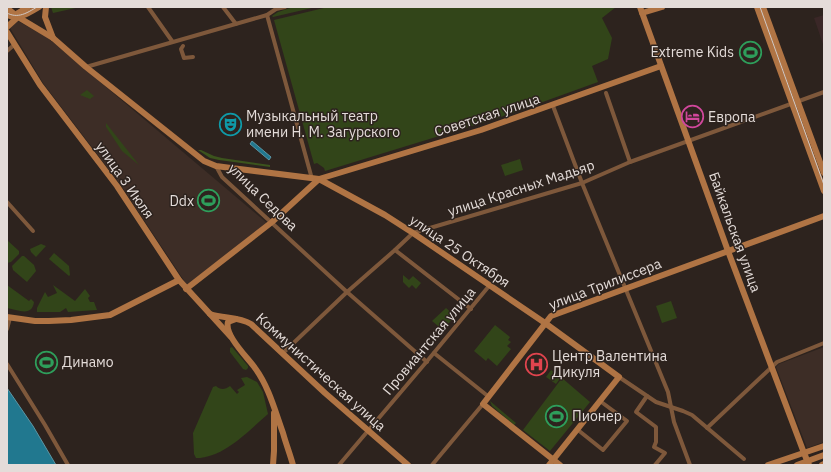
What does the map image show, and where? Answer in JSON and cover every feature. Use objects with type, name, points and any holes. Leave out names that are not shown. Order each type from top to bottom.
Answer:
[{"type":"main road","points":[[7,26],[12,15],[28,7]]},
{"type":"main road","points":[[12,15],[25,15],[39,7]]},
{"type":"main road","points":[[46,7],[45,18],[53,38]]},
{"type":"main road","points":[[641,10],[662,7]]},
{"type":"main road","points":[[757,7],[824,173]]},
{"type":"main road","points":[[763,7],[824,191]]},
{"type":"main road","name":"улица Седова","points":[[7,8],[12,15],[53,38],[86,67],[204,161],[216,166]]},
{"type":"main road","name":"Байкальская улица","points":[[641,10],[728,252],[809,465]]},
{"type":"main road","name":"улица 3 Июля","points":[[7,32],[40,85],[117,186],[179,280],[231,337],[258,372],[273,405],[293,465]]},
{"type":"main road","name":"Советская улица","points":[[319,179],[481,130],[553,106],[661,66]]},
{"type":"main road","name":"улица 25 Октября","points":[[216,166],[319,179],[385,215],[413,233],[544,324],[566,343],[619,378]]},
{"type":"main road","points":[[186,289],[272,222],[319,179]]},
{"type":"main road","name":"улица Трилиссера","points":[[483,404],[551,316],[824,216]]},
{"type":"main road","points":[[9,317],[49,321],[110,315],[179,280]]},
{"type":"main road","name":"Коммунистическая улица","points":[[209,314],[244,320],[251,324],[368,431],[408,465]]},
{"type":"main road","points":[[231,337],[227,328],[228,322],[235,319],[244,320]]},
{"type":"main road","points":[[549,465],[619,378]]},
{"type":"main road","points":[[483,404],[560,465]]},
{"type":"main road","points":[[273,405],[273,465]]},
{"type":"main road","points":[[768,465],[824,446]]},
{"type":"main road","points":[[796,465],[824,455]]},
{"type":"street","points":[[148,7],[172,41]]},
{"type":"street","points":[[223,7],[236,24]]},
{"type":"street","points":[[86,67],[172,41],[267,15],[276,9],[285,7]]},
{"type":"street","points":[[267,15],[312,179]]},
{"type":"street","points":[[7,51],[14,45]]},
{"type":"street","points":[[183,46],[181,49],[184,58],[193,57]]},
{"type":"street","name":"улица Красных Мадьяр","points":[[283,353],[347,292],[413,233],[582,183],[630,162],[689,142],[824,92]]},
{"type":"street","points":[[606,93],[630,162]]},
{"type":"street","points":[[553,106],[582,183],[668,392],[674,422],[690,465]]},
{"type":"street","name":"улица Седова","points":[[216,166],[222,177],[347,292],[427,362]]},
{"type":"street","points":[[7,202],[33,231]]},
{"type":"street","points":[[395,250],[471,309]]},
{"type":"street","name":"Провиантская улица","points":[[339,465],[490,286]]},
{"type":"street","points":[[7,330],[9,317]]},
{"type":"street","points":[[707,428],[777,362],[824,343]]},
{"type":"street","points":[[434,353],[489,397]]},
{"type":"street","points":[[7,364],[68,465]]},
{"type":"street","name":"улица 25 Октября","points":[[619,378],[656,402],[692,415],[744,459]]},
{"type":"street","points":[[647,396],[636,412],[656,427],[656,442],[654,447],[665,453],[655,465]]},
{"type":"street","points":[[578,430],[603,450],[627,421],[600,401]]},
{"type":"street","name":"улица Трилиссера","points":[[432,465],[483,404]]},
{"type":"shaded area","points":[[824,15],[824,47],[814,18]]},
{"type":"shaded area","points":[[18,21],[48,38],[267,223],[187,285],[120,184],[43,83],[10,28]]},
{"type":"shaded area","points":[[824,347],[824,442],[807,448],[776,367],[779,364]]},
{"type":"green space","points":[[51,7],[80,7],[53,13]]},
{"type":"green space","points":[[293,7],[316,7],[272,16],[278,12]]},
{"type":"green space","points":[[328,7],[616,7],[602,18],[612,38],[608,59],[592,66],[598,82],[498,118],[325,171],[324,168],[317,163],[314,164],[274,20]]},
{"type":"green space","points":[[87,90],[94,96],[90,99],[80,95]]},
{"type":"green space","points":[[106,123],[139,165],[122,151],[106,127]]},
{"type":"green space","points":[[198,150],[222,158],[270,165],[270,167],[210,158]]},
{"type":"green space","points":[[520,159],[523,170],[505,176],[501,165]]},
{"type":"green space","points":[[7,240],[19,251],[19,254],[11,262],[7,263]]},
{"type":"green space","points":[[41,244],[46,246],[36,257],[30,249]]},
{"type":"green space","points":[[54,253],[69,266],[69,276],[49,259]]},
{"type":"green space","points":[[22,256],[34,265],[36,271],[27,282],[13,270],[12,266]]},
{"type":"green space","points":[[403,275],[409,280],[413,276],[421,283],[416,289],[412,285],[409,288],[403,282]]},
{"type":"green space","points":[[7,285],[29,301],[31,299],[34,302],[33,307],[27,311],[7,308]]},
{"type":"green space","points":[[53,285],[75,301],[85,289],[90,296],[88,298],[90,302],[94,302],[97,310],[68,312],[66,308],[60,312],[37,312],[37,308],[45,292],[48,297],[57,293]]},
{"type":"green space","points":[[671,301],[677,318],[662,323],[656,306]]},
{"type":"green space","points":[[446,308],[455,316],[443,330],[432,321]]},
{"type":"green space","points":[[495,325],[510,337],[508,340],[511,342],[507,346],[511,349],[497,366],[488,358],[486,361],[474,351]]},
{"type":"green space","points":[[232,347],[248,366],[246,370],[243,369],[230,352],[230,348]]},
{"type":"green space","points":[[551,370],[561,377],[556,384],[546,377]]},
{"type":"green space","points":[[247,377],[257,382],[263,392],[268,414],[226,449],[206,457],[196,458],[194,454],[193,433],[213,387],[216,386],[223,389],[230,386],[237,394],[239,392],[237,390],[245,385],[241,378]]},
{"type":"green space","name":"Пионер","points":[[562,378],[590,402],[550,451],[523,430]]},
{"type":"green space","points":[[490,401],[516,423],[514,425],[492,406]]},
{"type":"water","points":[[252,141],[271,157],[269,160],[250,144]]},
{"type":"water","points":[[7,388],[33,426],[56,465],[7,465]]},
{"type":"tram line","points":[[7,13],[11,15],[19,15],[37,7]]},
{"type":"tram line","points":[[760,7],[824,185]]},
{"type":"place","name":"Extreme Kids","points":[[750,52]]},
{"type":"place","name":"Европа","points":[[693,117]]},
{"type":"place","name":"Музыкальный театр имени Н. М. Загурского","points":[[231,124]]},
{"type":"place","name":"Ddx","points":[[209,201]]},
{"type":"place","name":"Динамо","points":[[47,362]]},
{"type":"place","name":"Центр Валентина Дикуля","points":[[536,364]]},
{"type":"place","name":"Пионер","points":[[556,416]]}]
